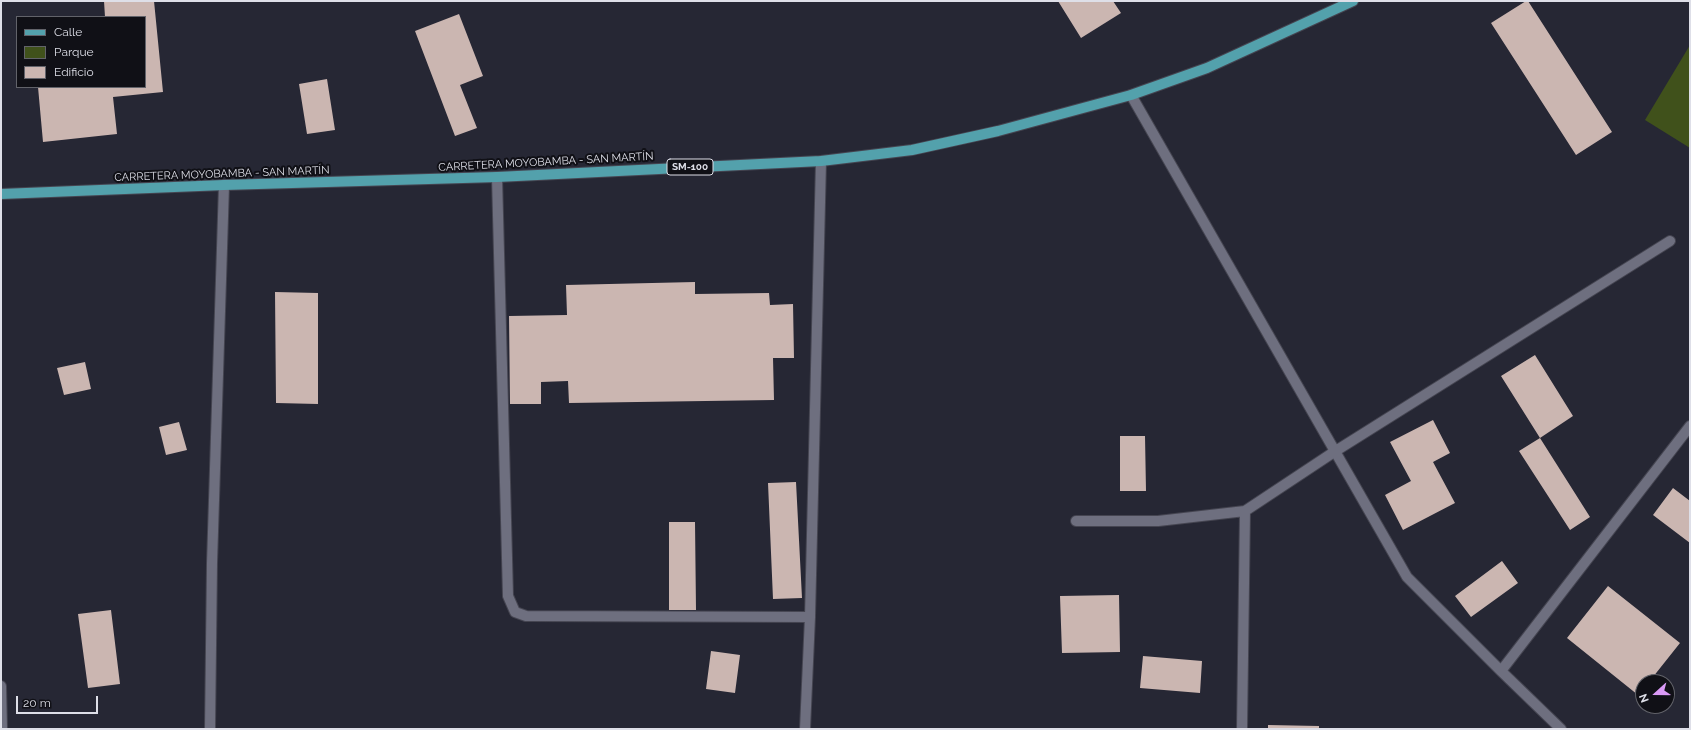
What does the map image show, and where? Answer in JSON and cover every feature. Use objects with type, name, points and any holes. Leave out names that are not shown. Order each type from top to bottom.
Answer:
[{"type":"main road","name":"CARRETERA MOYOBAMBA - SAN MARTÍN","points":[[1,194],[224,185],[497,177],[821,161],[919,149],[998,131],[1131,95],[1207,68],[1353,1]]},
{"type":"street","points":[[1131,95],[1334,452],[1407,577],[1561,729]]},
{"type":"street","points":[[805,729],[810,617],[821,161]]},
{"type":"street","points":[[497,177],[508,596],[515,612],[526,616],[810,617]]},
{"type":"street","points":[[210,729],[212,555],[224,185]]},
{"type":"street","points":[[1076,521],[1158,521],[1246,511],[1334,452],[1670,241]]},
{"type":"street","points":[[1501,671],[1690,426]]},
{"type":"street","points":[[1242,729],[1246,511]]},
{"type":"street","points":[[1,686],[2,729]]},
{"type":"green space","points":[[1690,45],[1690,148],[1645,120]]},
{"type":"building","points":[[104,1],[154,1],[163,92],[113,97],[117,134],[43,142],[38,88],[146,88],[146,16],[105,16]]},
{"type":"building","points":[[1058,1],[1113,1],[1121,13],[1081,38]]},
{"type":"building","points":[[1528,1],[1612,132],[1576,155],[1491,23]]},
{"type":"building","points":[[459,14],[483,76],[460,85],[477,128],[455,136],[415,31]]},
{"type":"building","points":[[327,79],[335,130],[307,134],[299,84]]},
{"type":"building","points":[[695,282],[695,294],[769,293],[770,305],[793,304],[794,358],[773,358],[774,400],[569,403],[568,381],[541,382],[541,404],[510,404],[509,316],[567,315],[566,285]]},
{"type":"building","points":[[275,292],[318,293],[318,404],[276,403]]},
{"type":"building","points":[[1535,355],[1573,416],[1540,438],[1501,376]]},
{"type":"building","points":[[85,362],[91,389],[64,395],[57,368]]},
{"type":"building","points":[[1433,420],[1450,453],[1433,462],[1455,503],[1403,530],[1385,495],[1411,481],[1390,442]]},
{"type":"building","points":[[179,422],[187,450],[166,455],[159,427]]},
{"type":"building","points":[[1120,436],[1145,436],[1146,491],[1120,491]]},
{"type":"building","points":[[1540,438],[1590,517],[1570,530],[1519,451]]},
{"type":"building","points":[[796,482],[802,598],[773,599],[768,483]]},
{"type":"building","points":[[1673,488],[1690,501],[1690,543],[1653,515]]},
{"type":"building","points":[[669,522],[695,522],[696,610],[669,610]]},
{"type":"building","points":[[1502,561],[1518,583],[1471,617],[1455,596]]},
{"type":"building","points":[[1608,586],[1680,643],[1655,674],[1635,674],[1635,693],[1567,638]]},
{"type":"building","points":[[1119,595],[1120,652],[1062,653],[1060,596]]},
{"type":"building","points":[[111,610],[120,684],[88,688],[78,614]]},
{"type":"building","points":[[711,651],[740,655],[735,693],[706,689]]},
{"type":"building","points":[[1143,656],[1202,661],[1200,693],[1140,688]]},
{"type":"building","points":[[1268,725],[1319,726],[1319,729],[1268,729]]}]
